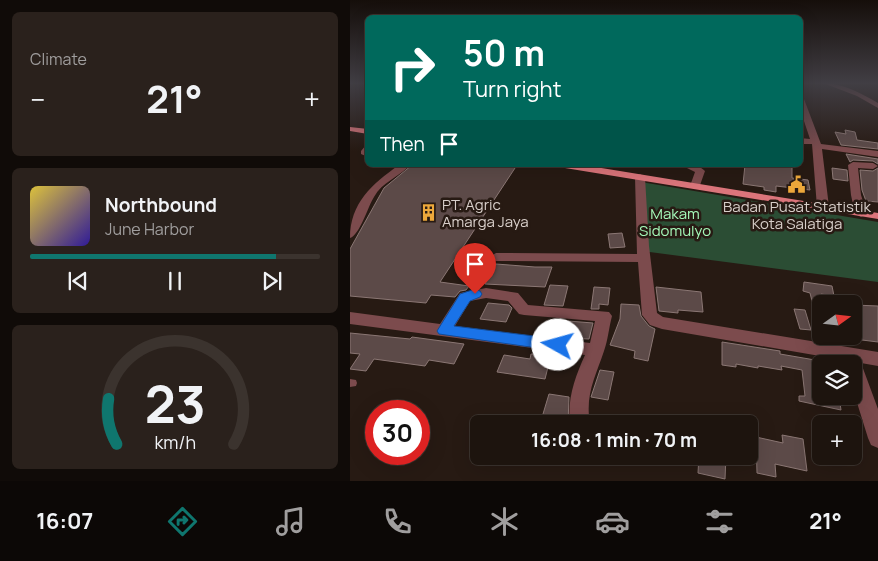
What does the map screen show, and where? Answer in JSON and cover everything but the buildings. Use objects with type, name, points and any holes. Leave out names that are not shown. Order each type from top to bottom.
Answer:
[{"type":"main road","points":[[350,129],[365,132]]},
{"type":"main road","points":[[578,167],[878,216]]},
{"type":"street","points":[[804,119],[816,144],[823,207]]},
{"type":"street","points":[[803,142],[878,154]]},
{"type":"street","points":[[862,214],[856,195],[853,165],[873,166]]},
{"type":"street","points":[[350,234],[369,196],[378,184],[401,167]]},
{"type":"street","points":[[691,167],[700,171],[695,186]]},
{"type":"street","points":[[640,177],[644,258],[650,315],[656,321],[823,355]]},
{"type":"street","points":[[496,258],[644,258]]},
{"type":"street","points":[[444,331],[465,298],[475,294],[514,297],[524,310],[604,316],[596,350],[584,377],[578,409],[579,415]]},
{"type":"street","points":[[350,318],[596,350]]},
{"type":"street","points":[[862,360],[878,359]]},
{"type":"street","points":[[862,391],[878,438]]},
{"type":"green space","name":"Makam Sidomulyo","points":[[641,182],[878,222],[878,282],[642,251]]},
{"type":"place","name":"Badan Pusat Statistik Kota Salatiga","points":[[797,185]]},
{"type":"place","name":"PT. Agric Amarga Jaya","points":[[428,213]]},
{"type":"route","points":[[475,294],[465,298],[444,331],[558,345]]}]
